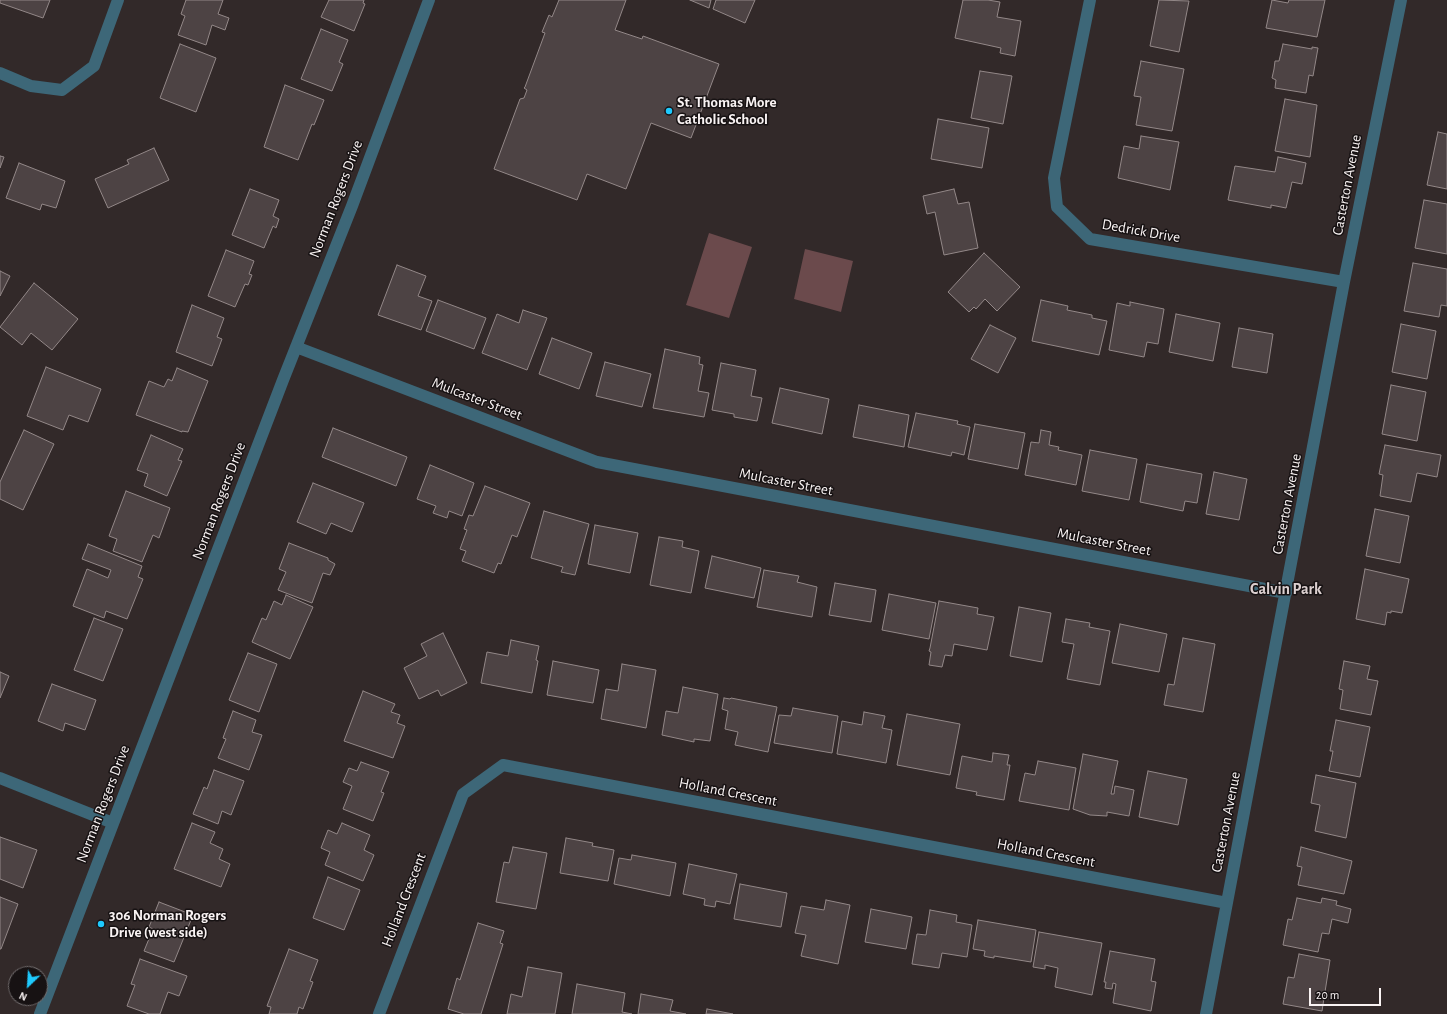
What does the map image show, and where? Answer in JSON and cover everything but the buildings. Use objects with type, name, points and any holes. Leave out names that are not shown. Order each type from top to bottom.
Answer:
[{"type":"street","points":[[0,73],[31,86],[62,90],[94,66],[118,0]]},
{"type":"street","name":"Norman Rogers Drive","points":[[40,1014],[296,347],[352,206],[429,0]]},
{"type":"street","name":"Dedrick Drive","points":[[1090,0],[1054,178],[1057,207],[1090,239],[1344,282]]},
{"type":"street","name":"Casterton Avenue","points":[[1206,1014],[1344,282],[1401,0]]},
{"type":"street","name":"Mulcaster Street","points":[[296,347],[596,462],[1286,593]]},
{"type":"street","name":"Holland Crescent","points":[[379,1014],[463,794],[503,765],[1227,904]]},
{"type":"street","points":[[0,778],[113,823]]},
{"type":"shaded area","points":[[709,233],[752,247],[729,318],[686,305]]},
{"type":"shaded area","points":[[805,249],[853,261],[841,312],[794,299]]},
{"type":"place","name":"St. Thomas More Catholic School","points":[[669,111]]},
{"type":"place","name":"306 Norman Rogers Drive (west side)","points":[[101,924]]},
{"type":"district","name":"Calvin Park","points":[[1286,589]]}]
